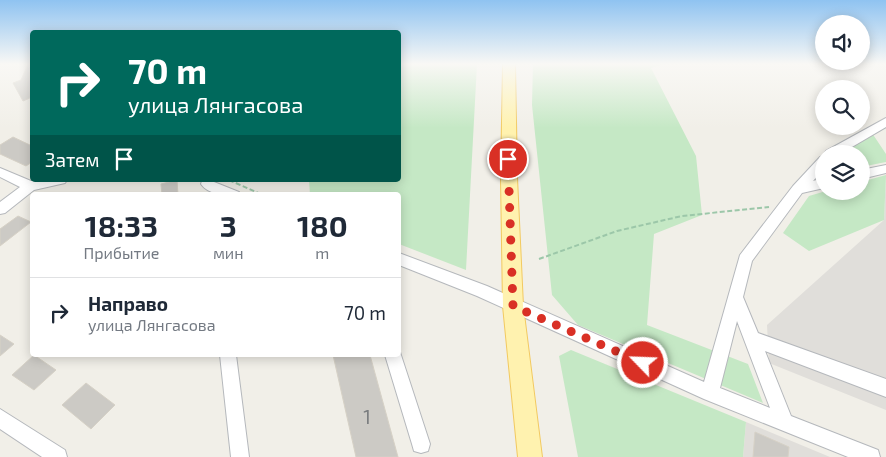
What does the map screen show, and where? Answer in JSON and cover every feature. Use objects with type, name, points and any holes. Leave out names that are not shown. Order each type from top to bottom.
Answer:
[{"type":"main road","points":[[508,85],[513,306],[530,457]]},
{"type":"street","points":[[846,145],[886,122]]},
{"type":"street","points":[[870,173],[886,169]]},
{"type":"street","points":[[710,393],[745,259],[815,170]]},
{"type":"street","points":[[0,172],[30,186]]},
{"type":"street","points":[[0,209],[30,186],[51,182]]},
{"type":"street","points":[[798,190],[815,186]]},
{"type":"street","points":[[207,187],[224,192]]},
{"type":"street","points":[[401,260],[482,291],[710,393],[871,457]]},
{"type":"street","points":[[734,297],[785,423]]},
{"type":"street","points":[[752,339],[886,388]]},
{"type":"street","points":[[228,357],[240,457]]},
{"type":"street","points":[[394,357],[421,444]]},
{"type":"street","points":[[0,418],[58,457]]},
{"type":"path","points":[[234,182],[256,192]]},
{"type":"path","points":[[539,258],[617,231],[682,216],[786,205]]},
{"type":"shaded area","points":[[886,175],[886,410],[769,363],[767,325],[884,220]]},
{"type":"shaded area","points":[[746,422],[830,457],[743,457]]},
{"type":"green space","points":[[401,85],[476,85],[466,270],[401,245],[401,192],[310,192],[309,182],[401,182]]},
{"type":"green space","points":[[532,85],[660,85],[696,156],[702,215],[654,234],[647,325],[748,364],[763,403],[578,325],[552,295],[532,105]]},
{"type":"green space","points":[[872,133],[886,154],[886,162],[870,165],[870,145],[850,145]]},
{"type":"green space","points":[[886,175],[884,220],[809,251],[783,233],[809,196],[815,194],[815,200],[870,200],[870,179]]},
{"type":"green space","points":[[571,350],[746,422],[743,457],[578,457],[559,356]]},
{"type":"building","points":[[14,85],[30,85],[30,98],[23,101]]},
{"type":"building","points":[[13,137],[30,145],[30,163],[26,166],[0,154],[0,145]]},
{"type":"building","points":[[177,182],[178,192],[162,192],[161,184]]},
{"type":"building","points":[[18,216],[30,222],[0,246],[0,229]]},
{"type":"building","points":[[0,335],[14,344],[0,356]]},
{"type":"building","points":[[32,357],[37,357],[56,370],[34,390],[12,375]]},
{"type":"building","points":[[333,357],[371,357],[398,457],[356,457]]},
{"type":"building","points":[[86,383],[115,405],[91,429],[62,405]]},
{"type":"building","points":[[755,432],[789,447],[788,457],[753,457]]},
{"type":"route","points":[[508,159],[513,306],[643,363]]}]
